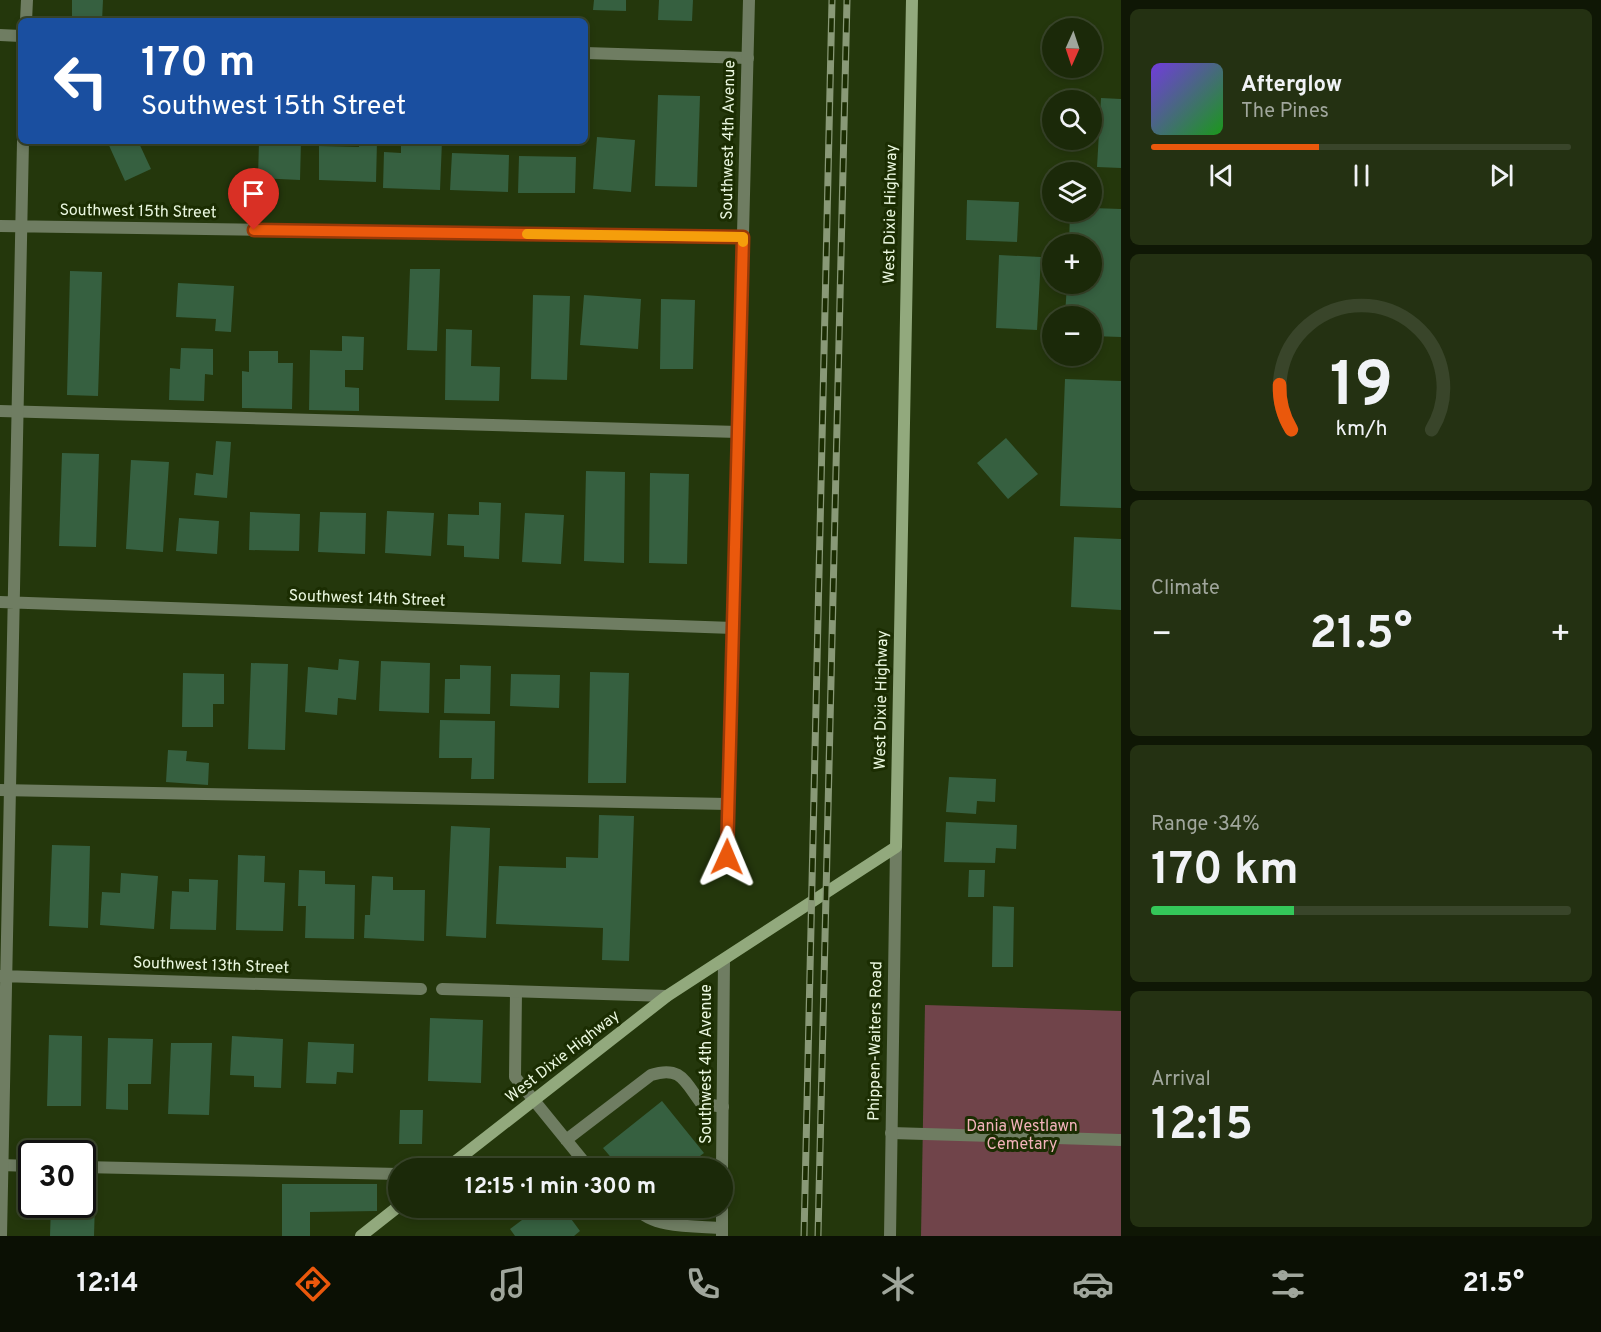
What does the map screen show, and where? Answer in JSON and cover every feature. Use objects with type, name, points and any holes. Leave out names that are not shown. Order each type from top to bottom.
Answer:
[{"type":"main road","name":"West Dixie Highway","points":[[460,1158],[667,996],[896,847],[912,0]]},
{"type":"main road","points":[[361,1236],[388,1215]]},
{"type":"street","points":[[26,18],[27,0]]},
{"type":"street","name":"Southwest 4th Avenue","points":[[727,857],[749,0]]},
{"type":"street","points":[[0,35],[18,36]]},
{"type":"street","points":[[588,53],[748,58]]},
{"type":"street","points":[[1,1236],[6,790],[16,603],[23,144]]},
{"type":"street","name":"Southwest 15th Street","points":[[0,226],[743,237]]},
{"type":"street","points":[[0,411],[738,432]]},
{"type":"street","name":"Southwest 14th Street","points":[[0,602],[733,628]]},
{"type":"street","points":[[6,790],[728,804]]},
{"type":"street","name":"Phippen-Waiters Road","points":[[890,1236],[896,847]]},
{"type":"street","name":"Southwest 4th Avenue","points":[[722,1158],[724,960]]},
{"type":"street","name":"Southwest 13th Street","points":[[4,976],[421,989]]},
{"type":"street","points":[[442,989],[667,996]]},
{"type":"street","points":[[516,992],[515,1077],[581,1158]]},
{"type":"street","points":[[566,1140],[651,1075],[665,1071],[675,1073],[688,1082],[701,1103],[723,1107]]},
{"type":"street","points":[[891,1133],[1121,1140]]},
{"type":"street","points":[[2,1165],[18,1166]]},
{"type":"street","points":[[96,1167],[388,1174]]},
{"type":"street","points":[[652,1218],[722,1232]]},
{"type":"green space","name":"Dania Westlawn Cemetary","points":[[925,1005],[1121,1011],[1121,1236],[921,1236]]},
{"type":"building","points":[[72,0],[103,0],[102,18],[72,18]]},
{"type":"building","points":[[594,0],[626,0],[626,11],[593,10]]},
{"type":"building","points":[[659,0],[693,0],[692,21],[658,20]]},
{"type":"building","points":[[658,95],[700,96],[697,187],[655,186]]},
{"type":"building","points":[[1102,98],[1121,99],[1121,168],[1102,167],[1102,162],[1097,162],[1098,150],[1102,150]]},
{"type":"building","points":[[597,137],[635,140],[631,192],[593,189]]},
{"type":"building","points":[[108,144],[139,144],[151,169],[125,181]]},
{"type":"building","points":[[259,144],[301,144],[300,180],[258,178]]},
{"type":"building","points":[[359,144],[377,144],[376,182],[319,180],[319,146],[359,147]]},
{"type":"building","points":[[401,144],[442,144],[440,190],[383,188],[384,152],[401,153]]},
{"type":"building","points":[[452,153],[509,155],[508,192],[450,190]]},
{"type":"building","points":[[519,156],[576,157],[575,193],[518,193]]},
{"type":"building","points":[[967,200],[1019,202],[1017,242],[966,240]]},
{"type":"building","points":[[1102,208],[1121,209],[1121,337],[1102,336],[1102,306],[1066,306],[1066,294],[1102,294],[1102,234],[1069,234],[1070,222],[1102,222]]},
{"type":"building","points":[[999,255],[1041,257],[1037,330],[996,328]]},
{"type":"building","points":[[410,269],[440,269],[437,351],[407,350]]},
{"type":"building","points":[[70,271],[102,272],[98,396],[67,395]]},
{"type":"building","points":[[178,283],[234,286],[231,332],[215,331],[216,319],[176,317]]},
{"type":"building","points":[[533,295],[570,296],[567,380],[531,379]]},
{"type":"building","points":[[584,295],[641,299],[638,349],[580,345]]},
{"type":"building","points":[[661,299],[695,300],[693,369],[660,369]]},
{"type":"building","points":[[446,329],[472,330],[471,366],[500,367],[499,401],[445,400]]},
{"type":"building","points":[[342,336],[364,337],[363,370],[345,370],[345,387],[359,388],[359,411],[309,410],[310,350],[342,351]]},
{"type":"building","points":[[181,348],[213,349],[213,375],[205,374],[204,401],[169,400],[170,368],[180,369]]},
{"type":"building","points":[[249,351],[278,351],[278,363],[293,363],[292,409],[242,408],[242,371],[249,372]]},
{"type":"building","points":[[1065,379],[1121,381],[1121,508],[1060,506]]},
{"type":"building","points":[[1006,438],[1038,474],[1008,499],[977,463]]},
{"type":"building","points":[[216,441],[231,442],[227,498],[194,495],[196,473],[213,475]]},
{"type":"building","points":[[62,453],[99,454],[96,547],[59,546]]},
{"type":"building","points":[[131,460],[169,462],[163,552],[126,549]]},
{"type":"building","points":[[586,471],[625,472],[624,563],[584,561]]},
{"type":"building","points":[[650,473],[689,474],[687,564],[649,563]]},
{"type":"building","points":[[479,502],[501,503],[499,559],[464,557],[464,546],[447,545],[448,514],[479,515]]},
{"type":"building","points":[[387,511],[434,513],[431,556],[385,553]]},
{"type":"building","points":[[250,512],[300,514],[299,551],[249,550]]},
{"type":"building","points":[[320,512],[366,513],[365,554],[318,552]]},
{"type":"building","points":[[525,513],[564,515],[561,564],[522,562]]},
{"type":"building","points":[[179,518],[219,521],[217,554],[176,551]]},
{"type":"building","points":[[1074,537],[1121,539],[1121,610],[1071,607]]},
{"type":"building","points":[[339,659],[359,661],[356,700],[338,698],[337,715],[305,712],[308,667],[338,670]]},
{"type":"building","points":[[381,661],[430,663],[429,713],[379,711]]},
{"type":"building","points":[[251,663],[288,664],[285,750],[248,749]]},
{"type":"building","points":[[460,665],[491,666],[490,714],[444,713],[445,679],[460,679]]},
{"type":"building","points":[[590,672],[629,673],[626,783],[588,783]]},
{"type":"building","points":[[183,673],[224,674],[224,704],[213,704],[213,727],[182,727]]},
{"type":"building","points":[[511,674],[560,675],[559,708],[510,706]]},
{"type":"building","points":[[440,720],[495,721],[494,779],[471,779],[472,758],[439,758]]},
{"type":"building","points":[[168,750],[187,751],[186,761],[209,763],[208,785],[166,782]]},
{"type":"building","points":[[949,777],[996,779],[995,802],[977,801],[976,814],[946,812]]},
{"type":"building","points":[[599,815],[634,816],[629,961],[602,960],[603,928],[496,924],[499,866],[566,868],[566,857],[598,858]]},
{"type":"building","points":[[946,822],[1017,825],[1016,849],[996,848],[995,863],[944,862]]},
{"type":"building","points":[[451,826],[490,828],[486,938],[446,936]]},
{"type":"building","points":[[52,845],[90,846],[88,928],[49,926]]},
{"type":"building","points":[[238,855],[265,856],[264,882],[285,883],[283,931],[236,930]]},
{"type":"building","points":[[299,870],[325,871],[325,884],[355,885],[354,939],[305,938],[306,906],[298,906]]},
{"type":"building","points":[[969,870],[985,870],[984,897],[968,897]]},
{"type":"building","points":[[121,873],[158,876],[154,929],[100,925],[102,892],[120,893]]},
{"type":"building","points":[[372,876],[393,877],[393,890],[425,890],[424,941],[364,938],[365,915],[370,915]]},
{"type":"building","points":[[189,879],[218,880],[216,930],[170,929],[172,891],[189,892]]},
{"type":"building","points":[[993,906],[1014,907],[1013,967],[992,967]]},
{"type":"building","points":[[430,1018],[483,1020],[481,1083],[428,1081]]},
{"type":"building","points":[[49,1035],[82,1036],[81,1106],[47,1106]]},
{"type":"building","points":[[232,1036],[283,1039],[281,1088],[254,1087],[254,1076],[230,1075]]},
{"type":"building","points":[[108,1038],[153,1039],[151,1084],[128,1084],[128,1110],[106,1109]]},
{"type":"building","points":[[308,1042],[354,1044],[353,1073],[337,1072],[336,1084],[306,1083]]},
{"type":"building","points":[[171,1043],[212,1043],[209,1115],[168,1114]]},
{"type":"building","points":[[662,1101],[704,1153],[697,1158],[612,1158],[603,1148]]},
{"type":"building","points":[[400,1110],[423,1110],[422,1144],[399,1144]]},
{"type":"building","points":[[282,1184],[377,1184],[377,1211],[310,1212],[310,1236],[282,1236]]},
{"type":"building","points":[[51,1218],[95,1218],[94,1236],[50,1236]]},
{"type":"building","points":[[525,1218],[570,1218],[580,1231],[574,1236],[515,1236],[510,1229]]},
{"type":"railway","points":[[804,1236],[832,0]]},
{"type":"railway","points":[[818,1236],[847,0]]},
{"type":"slow traffic","points":[[527,234],[743,237],[743,242]]},
{"type":"route","points":[[254,230],[743,237],[727,857]]}]
